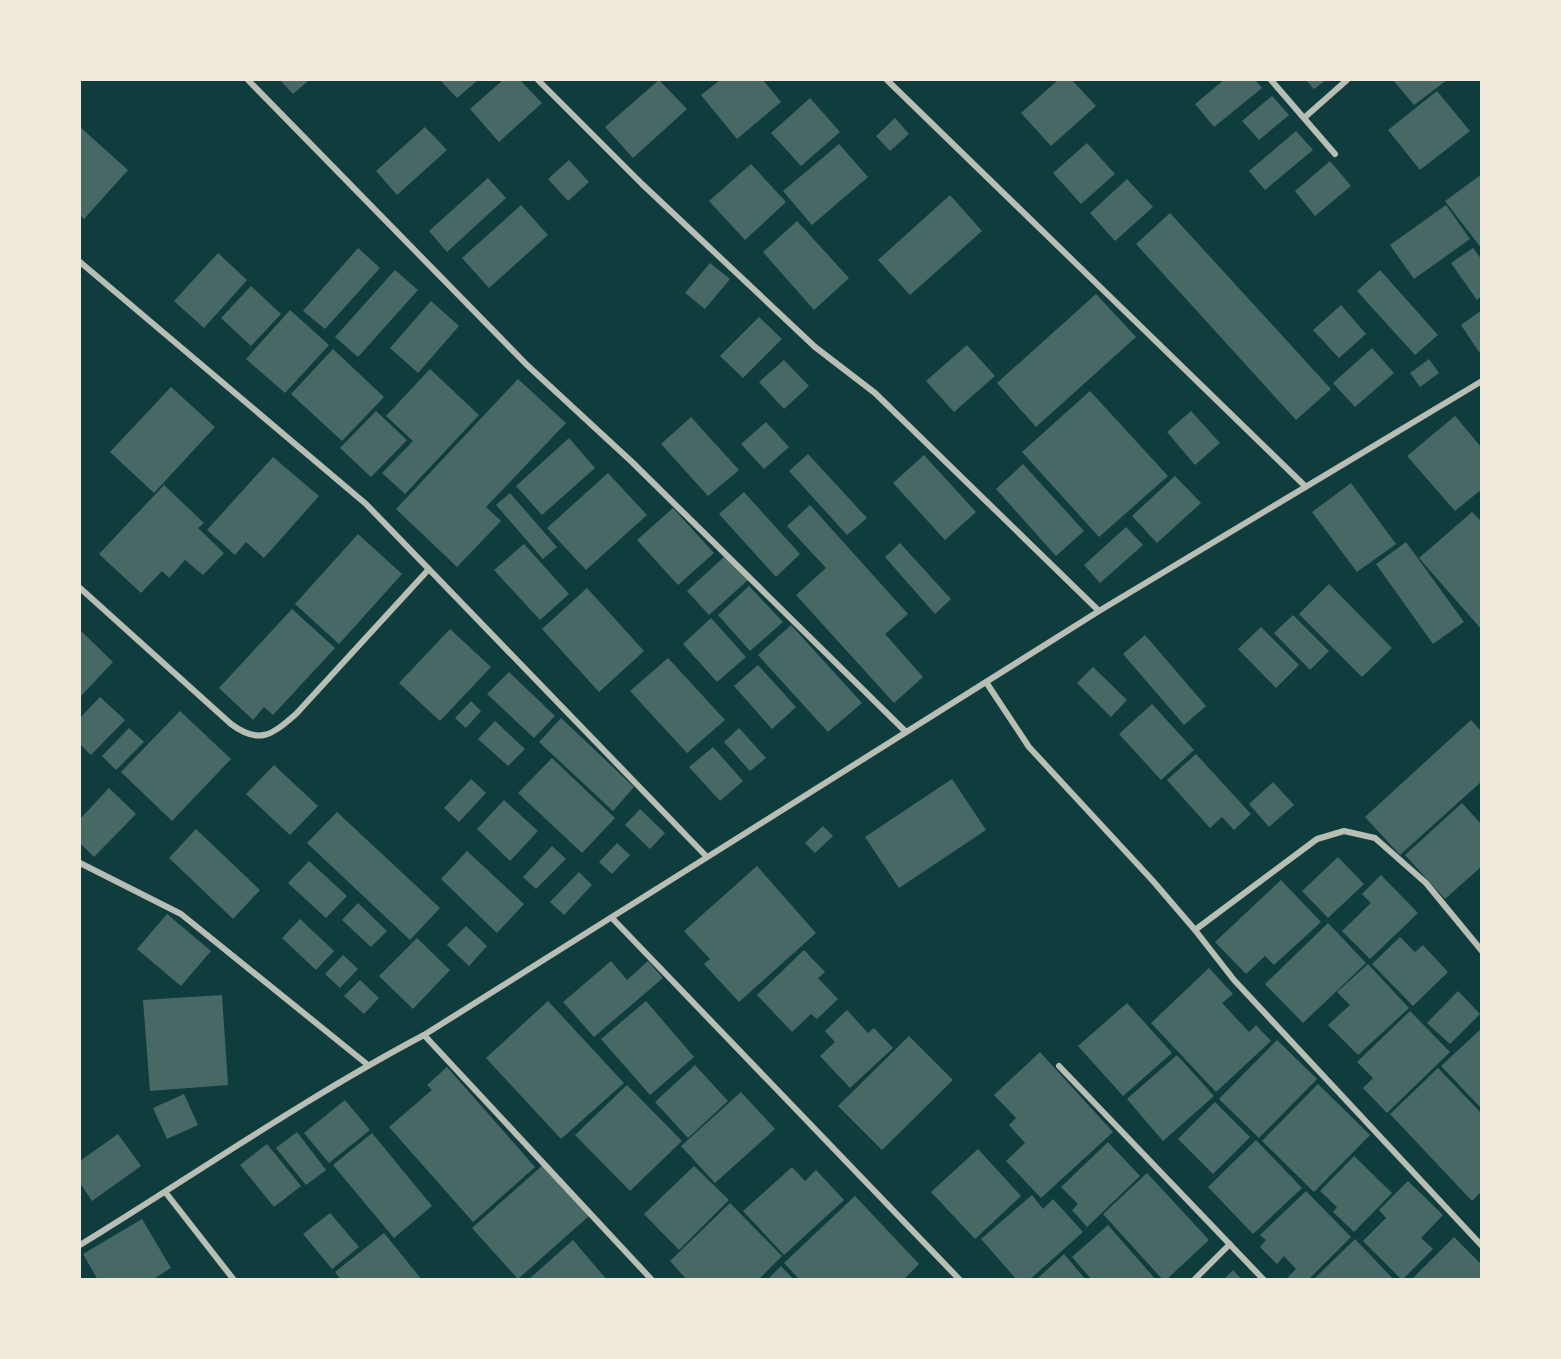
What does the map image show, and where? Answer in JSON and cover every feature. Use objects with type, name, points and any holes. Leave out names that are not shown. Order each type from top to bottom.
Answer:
[{"type":"street","points":[[248,80],[527,365],[632,462],[906,732]]},
{"type":"street","points":[[538,80],[642,184],[815,347],[875,393],[1099,611]]},
{"type":"street","points":[[887,80],[1306,487]]},
{"type":"street","points":[[1271,80],[1335,154]]},
{"type":"street","points":[[1304,118],[1347,80]]},
{"type":"street","points":[[80,262],[366,504],[707,857]]},
{"type":"street","points":[[80,1245],[368,1065],[424,1035],[1099,611],[1482,381]]},
{"type":"street","points":[[80,588],[231,724],[245,735],[260,736],[275,732],[296,714],[429,569]]},
{"type":"street","points":[[986,682],[1029,747],[1196,930],[1234,981],[1482,1246]]},
{"type":"street","points":[[1196,930],[1317,838],[1344,831],[1375,838],[1426,883],[1482,951]]},
{"type":"street","points":[[80,863],[181,914],[368,1065]]},
{"type":"street","points":[[612,918],[960,1280]]},
{"type":"street","points":[[424,1035],[652,1280]]},
{"type":"street","points":[[1059,1066],[1264,1280]]},
{"type":"street","points":[[166,1192],[234,1280]]},
{"type":"street","points":[[1194,1280],[1230,1244]]},
{"type":"building","points":[[280,80],[309,80],[293,94]]},
{"type":"building","points":[[440,80],[478,80],[457,98]]},
{"type":"building","points":[[503,80],[520,80],[542,103],[499,142],[470,109]]},
{"type":"building","points":[[659,80],[687,109],[633,158],[605,127]]},
{"type":"building","points":[[720,80],[763,80],[781,102],[737,139],[701,95]]},
{"type":"building","points":[[1058,80],[1072,80],[1096,106],[1051,146],[1021,113]]},
{"type":"building","points":[[1224,80],[1255,80],[1262,88],[1214,127],[1195,104]]},
{"type":"building","points":[[1306,80],[1326,80],[1314,89]]},
{"type":"building","points":[[1393,80],[1447,80],[1414,105]]},
{"type":"building","points":[[1437,91],[1470,131],[1420,170],[1388,130]]},
{"type":"building","points":[[1272,96],[1289,115],[1259,140],[1242,121]]},
{"type":"building","points":[[810,98],[840,132],[801,166],[771,133]]},
{"type":"building","points":[[895,118],[909,134],[890,151],[876,136]]},
{"type":"building","points":[[80,127],[128,170],[84,219],[80,215]]},
{"type":"building","points":[[425,127],[447,150],[397,195],[376,171]]},
{"type":"building","points":[[1296,131],[1313,150],[1265,190],[1249,171]]},
{"type":"building","points":[[1087,143],[1115,174],[1081,204],[1053,173]]},
{"type":"building","points":[[839,144],[868,177],[812,225],[783,191]]},
{"type":"building","points":[[569,160],[589,182],[568,201],[548,179]]},
{"type":"building","points":[[1330,161],[1351,186],[1315,216],[1295,191]]},
{"type":"building","points":[[751,164],[786,202],[745,240],[709,201]]},
{"type":"building","points":[[1482,174],[1482,249],[1445,201]]},
{"type":"building","points":[[488,178],[506,198],[447,252],[429,231]]},
{"type":"building","points":[[1127,179],[1153,207],[1115,241],[1090,213]]},
{"type":"building","points":[[950,195],[982,231],[910,295],[878,260]]},
{"type":"building","points":[[521,205],[548,235],[489,288],[462,258]]},
{"type":"building","points":[[1446,205],[1470,239],[1414,279],[1390,245]]},
{"type":"building","points":[[1170,213],[1331,389],[1296,420],[1136,244]]},
{"type":"building","points":[[797,221],[849,278],[814,310],[763,252]]},
{"type":"building","points":[[358,248],[380,268],[325,329],[303,311]]},
{"type":"building","points":[[1473,248],[1482,260],[1482,296],[1477,300],[1451,263]]},
{"type":"building","points":[[218,253],[247,280],[204,328],[174,301]]},
{"type":"building","points":[[710,263],[730,279],[705,309],[685,293]]},
{"type":"building","points":[[395,270],[418,290],[358,357],[335,337]]},
{"type":"building","points":[[1380,270],[1438,335],[1415,355],[1357,291]]},
{"type":"building","points":[[251,286],[281,314],[251,346],[221,318]]},
{"type":"building","points":[[1096,294],[1136,337],[1036,427],[997,383]]},
{"type":"building","points":[[431,301],[459,326],[418,373],[390,348]]},
{"type":"building","points":[[1341,305],[1366,334],[1339,358],[1313,330]]},
{"type":"building","points":[[290,310],[329,345],[285,393],[246,359]]},
{"type":"building","points":[[1482,310],[1482,350],[1479,352],[1461,325]]},
{"type":"building","points":[[759,317],[782,339],[743,378],[720,356]]},
{"type":"building","points":[[967,345],[995,376],[954,412],[926,381]]},
{"type":"building","points":[[1372,348],[1394,373],[1355,407],[1333,383]]},
{"type":"building","points":[[333,349],[384,397],[342,441],[291,394]]},
{"type":"building","points":[[1429,359],[1439,373],[1420,387],[1410,373]]},
{"type":"building","points":[[784,360],[809,386],[784,409],[759,382]]},
{"type":"building","points":[[430,369],[479,415],[405,494],[382,473],[413,441],[386,416]]},
{"type":"building","points":[[518,379],[566,423],[486,507],[501,521],[457,567],[396,509]]},
{"type":"building","points":[[171,387],[215,427],[154,493],[110,452]]},
{"type":"building","points":[[1090,391],[1168,476],[1099,537],[1022,452]]},
{"type":"building","points":[[376,411],[407,440],[371,477],[340,448]]},
{"type":"building","points":[[1191,411],[1220,443],[1195,465],[1167,432]]},
{"type":"building","points":[[1455,416],[1482,448],[1482,489],[1455,511],[1407,456]]},
{"type":"building","points":[[691,417],[739,470],[708,496],[661,444]]},
{"type":"building","points":[[766,422],[789,447],[764,469],[741,444]]},
{"type":"building","points":[[569,438],[595,468],[542,515],[516,486]]},
{"type":"building","points":[[808,454],[867,518],[847,535],[789,471]]},
{"type":"building","points":[[924,455],[976,512],[945,540],[893,483]]},
{"type":"building","points":[[273,457],[319,496],[264,558],[246,542],[235,555],[207,530]]},
{"type":"building","points":[[1023,464],[1084,531],[1056,556],[996,489]]},
{"type":"building","points":[[608,473],[647,515],[586,570],[547,528]]},
{"type":"building","points":[[1175,476],[1201,503],[1157,543],[1132,516]]},
{"type":"building","points":[[1351,483],[1396,544],[1357,572],[1312,512]]},
{"type":"building","points":[[164,485],[204,523],[198,528],[224,553],[203,575],[185,560],[169,578],[162,571],[141,593],[99,554]]},
{"type":"building","points":[[744,492],[800,554],[776,577],[719,514]]},
{"type":"building","points":[[510,493],[557,547],[543,559],[496,505]]},
{"type":"building","points":[[810,505],[908,614],[885,634],[923,677],[894,703],[796,595],[826,568],[787,526]]},
{"type":"building","points":[[673,508],[714,553],[678,585],[637,540]]},
{"type":"building","points":[[1472,512],[1482,522],[1482,630],[1419,558]]},
{"type":"building","points":[[1126,527],[1143,545],[1100,583],[1084,565]]},
{"type":"building","points":[[358,534],[402,574],[339,644],[295,604]]},
{"type":"building","points":[[1406,542],[1464,622],[1433,644],[1376,564]]},
{"type":"building","points":[[900,543],[951,599],[935,614],[885,557]]},
{"type":"building","points":[[524,544],[569,594],[540,620],[494,570]]},
{"type":"building","points":[[726,555],[748,580],[709,615],[687,591]]},
{"type":"building","points":[[1329,584],[1392,648],[1362,677],[1299,614]]},
{"type":"building","points":[[749,586],[783,622],[750,651],[718,615]]},
{"type":"building","points":[[587,588],[644,651],[599,692],[542,629]]},
{"type":"building","points":[[292,609],[335,648],[273,715],[264,707],[253,720],[219,688]]},
{"type":"building","points":[[1293,615],[1329,651],[1310,670],[1274,633]]},
{"type":"building","points":[[711,618],[746,657],[717,682],[683,644]]},
{"type":"building","points":[[791,625],[862,703],[828,732],[758,655]]},
{"type":"building","points":[[1261,627],[1299,665],[1276,688],[1238,649]]},
{"type":"building","points":[[450,629],[491,667],[440,721],[399,683]]},
{"type":"building","points":[[80,630],[113,662],[80,697]]},
{"type":"building","points":[[1145,635],[1206,706],[1184,725],[1123,654]]},
{"type":"building","points":[[668,658],[725,720],[687,753],[630,691]]},
{"type":"building","points":[[758,665],[796,707],[772,729],[734,686]]},
{"type":"building","points":[[1093,667],[1127,700],[1111,717],[1077,683]]},
{"type":"building","points":[[509,672],[555,716],[534,738],[487,694]]},
{"type":"building","points":[[100,697],[125,720],[91,755],[80,744],[80,718]]},
{"type":"building","points":[[471,701],[481,711],[466,728],[455,718]]},
{"type":"building","points":[[1152,704],[1194,750],[1161,780],[1119,734]]},
{"type":"building","points":[[180,711],[231,759],[172,821],[121,772]]},
{"type":"building","points":[[561,718],[634,787],[613,811],[539,742]]},
{"type":"building","points":[[1471,720],[1482,732],[1482,781],[1400,855],[1365,817]]},
{"type":"building","points":[[495,721],[525,749],[508,766],[478,739]]},
{"type":"building","points":[[129,728],[144,742],[116,770],[102,756]]},
{"type":"building","points":[[739,728],[766,758],[750,771],[724,742]]},
{"type":"building","points":[[713,747],[743,781],[720,801],[689,767]]},
{"type":"building","points":[[1196,754],[1251,814],[1234,830],[1222,817],[1210,828],[1167,780]]},
{"type":"building","points":[[552,758],[615,818],[582,853],[518,793]]},
{"type":"building","points":[[274,765],[318,806],[290,835],[246,794]]},
{"type":"building","points":[[471,779],[486,793],[459,822],[444,808]]},
{"type":"building","points":[[952,779],[986,830],[899,888],[865,837]]},
{"type":"building","points":[[1273,782],[1294,805],[1269,827],[1249,804]]},
{"type":"building","points":[[109,788],[136,814],[94,857],[80,843],[80,819]]},
{"type":"building","points":[[504,800],[538,831],[510,861],[477,829]]},
{"type":"building","points":[[1462,803],[1482,825],[1482,866],[1445,899],[1405,855]]},
{"type":"building","points":[[640,809],[665,833],[650,849],[625,825]]},
{"type":"building","points":[[337,812],[440,908],[410,940],[307,843]]},
{"type":"building","points":[[823,826],[833,836],[815,853],[805,843]]},
{"type":"building","points":[[196,829],[260,890],[233,919],[169,858]]},
{"type":"building","points":[[617,843],[630,855],[612,874],[599,862]]},
{"type":"building","points":[[552,846],[566,859],[536,889],[523,877]]},
{"type":"building","points":[[467,851],[524,904],[497,933],[441,879]]},
{"type":"building","points":[[1338,857],[1364,884],[1328,918],[1302,891]]},
{"type":"building","points":[[309,861],[347,896],[326,918],[288,883]]},
{"type":"building","points":[[757,866],[816,933],[739,1002],[704,964],[710,959],[684,931]]},
{"type":"building","points":[[579,872],[592,885],[564,915],[550,902]]},
{"type":"building","points":[[1381,875],[1418,913],[1370,959],[1342,931],[1371,903],[1362,894]]},
{"type":"building","points":[[1281,880],[1321,922],[1274,965],[1265,956],[1246,974],[1215,942]]},
{"type":"building","points":[[358,903],[387,931],[371,947],[342,920]]},
{"type":"building","points":[[167,914],[211,951],[181,986],[137,949]]},
{"type":"building","points":[[300,919],[334,951],[316,970],[282,938]]},
{"type":"building","points":[[1328,923],[1366,963],[1303,1023],[1265,984]]},
{"type":"building","points":[[466,926],[487,946],[469,966],[447,945]]},
{"type":"building","points":[[1400,937],[1415,952],[1423,945],[1448,972],[1413,1006],[1372,964]]},
{"type":"building","points":[[417,938],[450,970],[413,1009],[379,976]]},
{"type":"building","points":[[804,950],[825,972],[818,978],[838,999],[817,1019],[811,1014],[792,1032],[757,995]]},
{"type":"building","points":[[343,955],[358,969],[340,988],[325,974]]},
{"type":"building","points":[[611,961],[627,980],[648,961],[663,978],[594,1037],[563,1002]]},
{"type":"building","points":[[1368,964],[1409,1008],[1358,1055],[1328,1025],[1350,1005],[1337,992]]},
{"type":"building","points":[[1209,968],[1233,994],[1222,1003],[1249,1032],[1256,1025],[1271,1041],[1216,1092],[1151,1023]]},
{"type":"building","points":[[360,980],[379,998],[364,1014],[344,996]]},
{"type":"building","points":[[1458,991],[1480,1014],[1450,1044],[1427,1023]]},
{"type":"building","points":[[222,995],[228,1085],[150,1091],[143,1000]]},
{"type":"building","points":[[548,1001],[624,1083],[561,1139],[486,1058]]},
{"type":"building","points":[[646,1001],[694,1057],[650,1095],[601,1039]]},
{"type":"building","points":[[1127,1003],[1172,1053],[1123,1096],[1078,1046]]},
{"type":"building","points":[[847,1010],[868,1033],[874,1028],[893,1048],[850,1088],[820,1056],[835,1042],[825,1031]]},
{"type":"building","points":[[1410,1011],[1450,1052],[1387,1113],[1363,1088],[1373,1078],[1357,1062]]},
{"type":"building","points":[[1482,1028],[1482,1106],[1480,1107],[1441,1066]]},
{"type":"building","points":[[909,1036],[953,1080],[882,1150],[838,1106]]},
{"type":"building","points":[[1277,1040],[1317,1079],[1259,1138],[1219,1099]]},
{"type":"building","points":[[1040,1052],[1113,1132],[1041,1198],[1006,1161],[1025,1143],[1009,1125],[1016,1118],[994,1095]]},
{"type":"building","points":[[1177,1055],[1214,1096],[1163,1141],[1127,1099]]},
{"type":"building","points":[[695,1065],[728,1101],[688,1138],[655,1102]]},
{"type":"building","points":[[447,1067],[535,1167],[473,1222],[389,1127],[432,1090],[427,1085]]},
{"type":"building","points":[[1438,1068],[1482,1114],[1482,1191],[1472,1201],[1390,1114]]},
{"type":"building","points":[[1318,1084],[1370,1135],[1314,1192],[1262,1141]]},
{"type":"building","points":[[627,1085],[682,1141],[630,1191],[575,1135]]},
{"type":"building","points":[[741,1092],[775,1129],[715,1183],[681,1146]]},
{"type":"building","points":[[184,1094],[198,1125],[167,1139],[153,1108]]},
{"type":"building","points":[[345,1100],[370,1130],[329,1163],[304,1133]]},
{"type":"building","points":[[1215,1102],[1250,1137],[1213,1174],[1178,1139]]},
{"type":"building","points":[[297,1132],[326,1170],[306,1185],[276,1148]]},
{"type":"building","points":[[372,1133],[432,1206],[394,1238],[333,1165]]},
{"type":"building","points":[[118,1134],[141,1166],[92,1201],[80,1183],[80,1161]]},
{"type":"building","points":[[1256,1140],[1302,1188],[1253,1234],[1208,1187]]},
{"type":"building","points":[[1108,1142],[1140,1176],[1087,1227],[1072,1210],[1078,1204],[1061,1187]]},
{"type":"building","points":[[267,1144],[301,1186],[274,1207],[240,1165]]},
{"type":"building","points":[[978,1149],[1021,1196],[975,1239],[931,1192]]},
{"type":"building","points":[[1354,1156],[1392,1193],[1354,1232],[1333,1212],[1337,1207],[1320,1191]]},
{"type":"building","points":[[543,1165],[589,1216],[518,1279],[472,1228]]},
{"type":"building","points":[[694,1166],[729,1200],[679,1250],[644,1214]]},
{"type":"building","points":[[792,1167],[805,1181],[816,1170],[844,1200],[784,1255],[743,1211]]},
{"type":"building","points":[[1147,1173],[1209,1240],[1166,1280],[1163,1280],[1103,1214]]},
{"type":"building","points":[[1408,1181],[1443,1215],[1421,1238],[1433,1249],[1402,1280],[1363,1241],[1386,1218],[1379,1210]]},
{"type":"building","points":[[1306,1191],[1351,1237],[1308,1280],[1290,1280],[1288,1277],[1296,1269],[1284,1256],[1277,1264],[1260,1247],[1266,1240],[1260,1235]]},
{"type":"building","points":[[1032,1195],[1043,1209],[1053,1199],[1083,1232],[1029,1280],[1017,1280],[981,1239]]},
{"type":"building","points":[[855,1196],[919,1264],[903,1280],[800,1280],[784,1263]]},
{"type":"building","points":[[730,1203],[782,1256],[758,1280],[687,1280],[670,1261]]},
{"type":"building","points":[[330,1213],[359,1247],[332,1269],[303,1234]]},
{"type":"building","points":[[142,1219],[171,1268],[152,1280],[98,1280],[83,1254]]},
{"type":"building","points":[[1108,1225],[1156,1280],[1092,1280],[1072,1257]]},
{"type":"building","points":[[384,1233],[422,1280],[341,1280],[335,1272]]},
{"type":"building","points":[[1454,1237],[1482,1265],[1482,1280],[1411,1280]]},
{"type":"building","points":[[1355,1239],[1394,1280],[1313,1280]]},
{"type":"building","points":[[573,1240],[607,1280],[528,1280]]},
{"type":"building","points":[[1064,1254],[1086,1280],[1036,1280]]},
{"type":"building","points":[[781,1266],[794,1280],[767,1280]]},
{"type":"building","points":[[1233,1270],[1242,1280],[1223,1280]]}]
